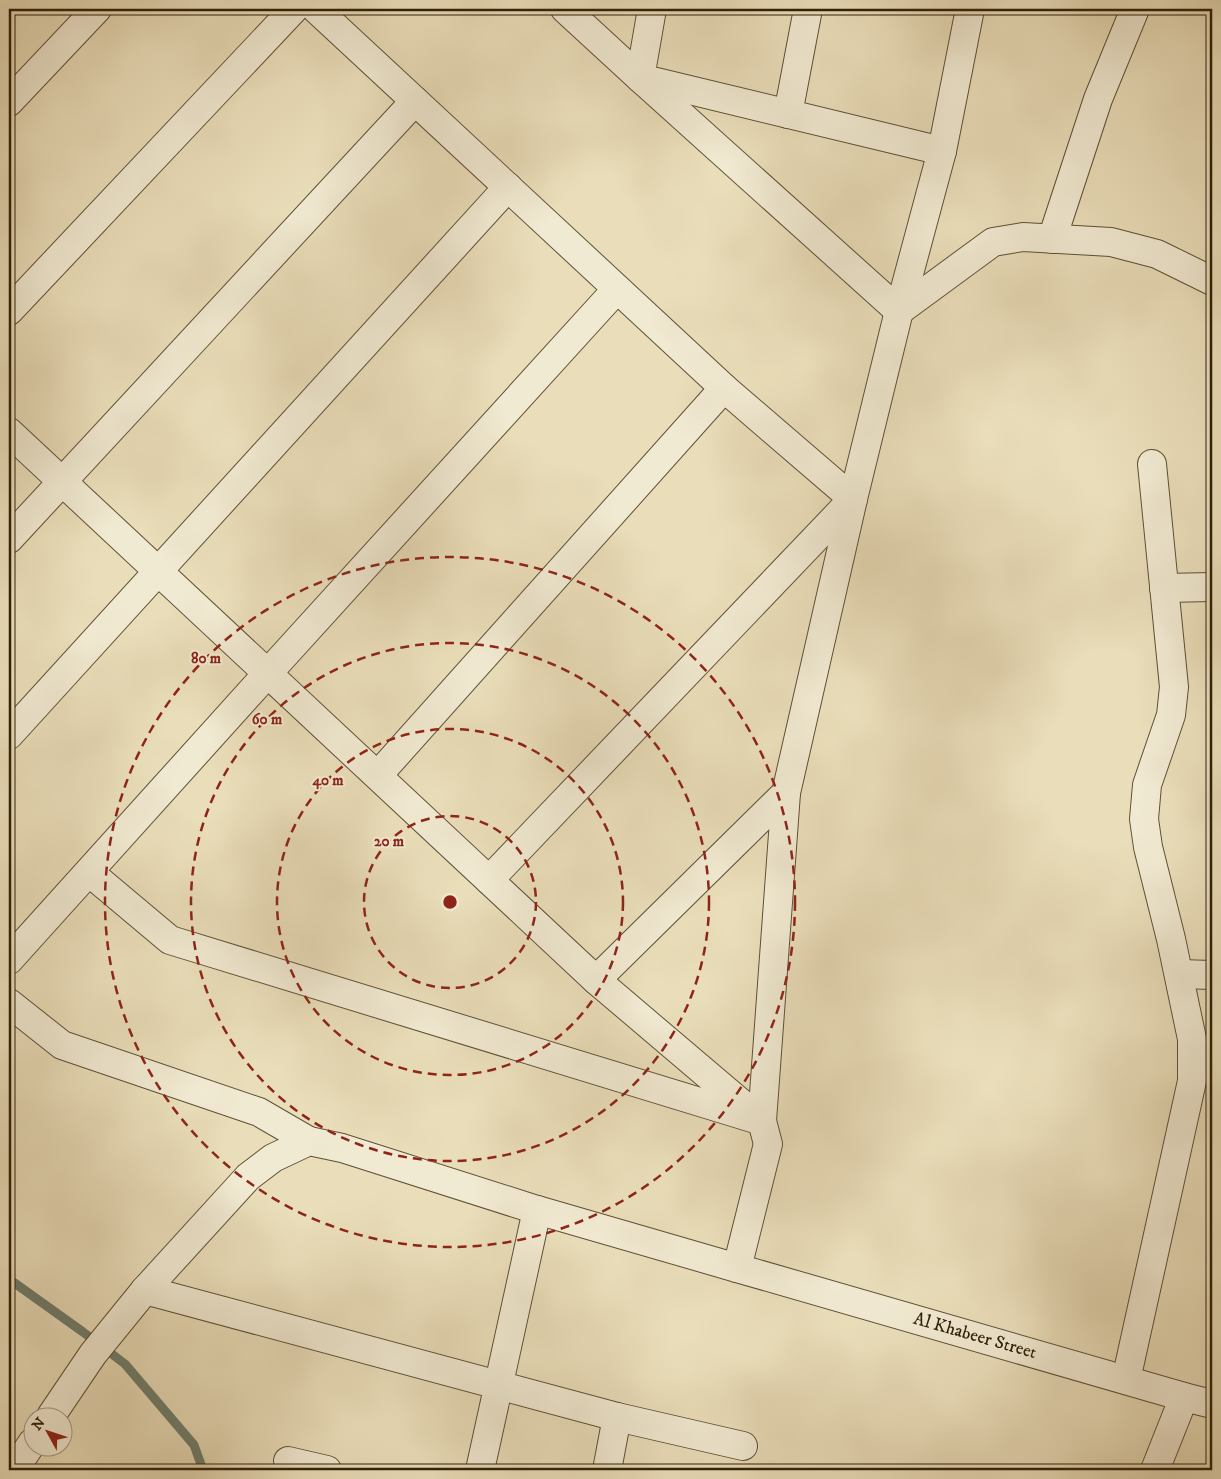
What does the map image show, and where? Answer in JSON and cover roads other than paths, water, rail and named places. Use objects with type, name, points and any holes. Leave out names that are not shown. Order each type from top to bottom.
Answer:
[{"type":"street","points":[[9,102],[96,9]]},
{"type":"street","points":[[9,311],[294,9]]},
{"type":"street","points":[[316,9],[724,388],[853,499]]},
{"type":"street","points":[[565,9],[900,311]]},
{"type":"street","points":[[640,78],[652,9]]},
{"type":"street","points":[[788,114],[808,9]]},
{"type":"street","points":[[737,1268],[768,1144],[762,1121],[786,793],[853,499],[942,150],[970,9]]},
{"type":"street","points":[[1052,239],[1098,99],[1135,9]]},
{"type":"street","points":[[640,78],[942,150]]},
{"type":"street","points":[[9,538],[415,101]]},
{"type":"street","points":[[9,735],[508,187]]},
{"type":"street","points":[[900,311],[993,242],[1022,237],[1111,242],[1157,254],[1212,281]]},
{"type":"street","points":[[9,960],[617,289]]},
{"type":"street","points":[[378,775],[724,388]]},
{"type":"street","points":[[9,432],[596,980],[762,1121]]},
{"type":"street","points":[[1126,1380],[1192,1081],[1192,1039],[1179,974],[1148,847],[1144,819],[1147,785],[1171,715],[1174,687],[1152,464]]},
{"type":"street","points":[[489,880],[853,499]]},
{"type":"street","points":[[1164,588],[1212,587]]},
{"type":"street","points":[[596,980],[786,793]]},
{"type":"street","points":[[89,872],[170,940],[762,1121]]},
{"type":"street","points":[[1179,974],[1212,974]]},
{"type":"street","points":[[9,1002],[62,1045],[259,1112],[309,1142]]},
{"type":"street","points":[[58,1406],[101,1346],[145,1290],[248,1176],[273,1158],[309,1142]]},
{"type":"street","name":"Al Khabeer Street","points":[[309,1142],[342,1148],[537,1210],[1212,1404]]},
{"type":"street","points":[[480,1470],[537,1210]]},
{"type":"street","points":[[145,1290],[617,1417],[743,1446]]},
{"type":"street","points":[[1155,1470],[1184,1397]]},
{"type":"street","points":[[607,1470],[617,1417]]},
{"type":"street","points":[[14,1470],[23,1456]]},
{"type":"street","points":[[288,1461],[327,1470]]},
{"type":"waterway","points":[[9,1279],[125,1364],[194,1445],[203,1470]]}]
